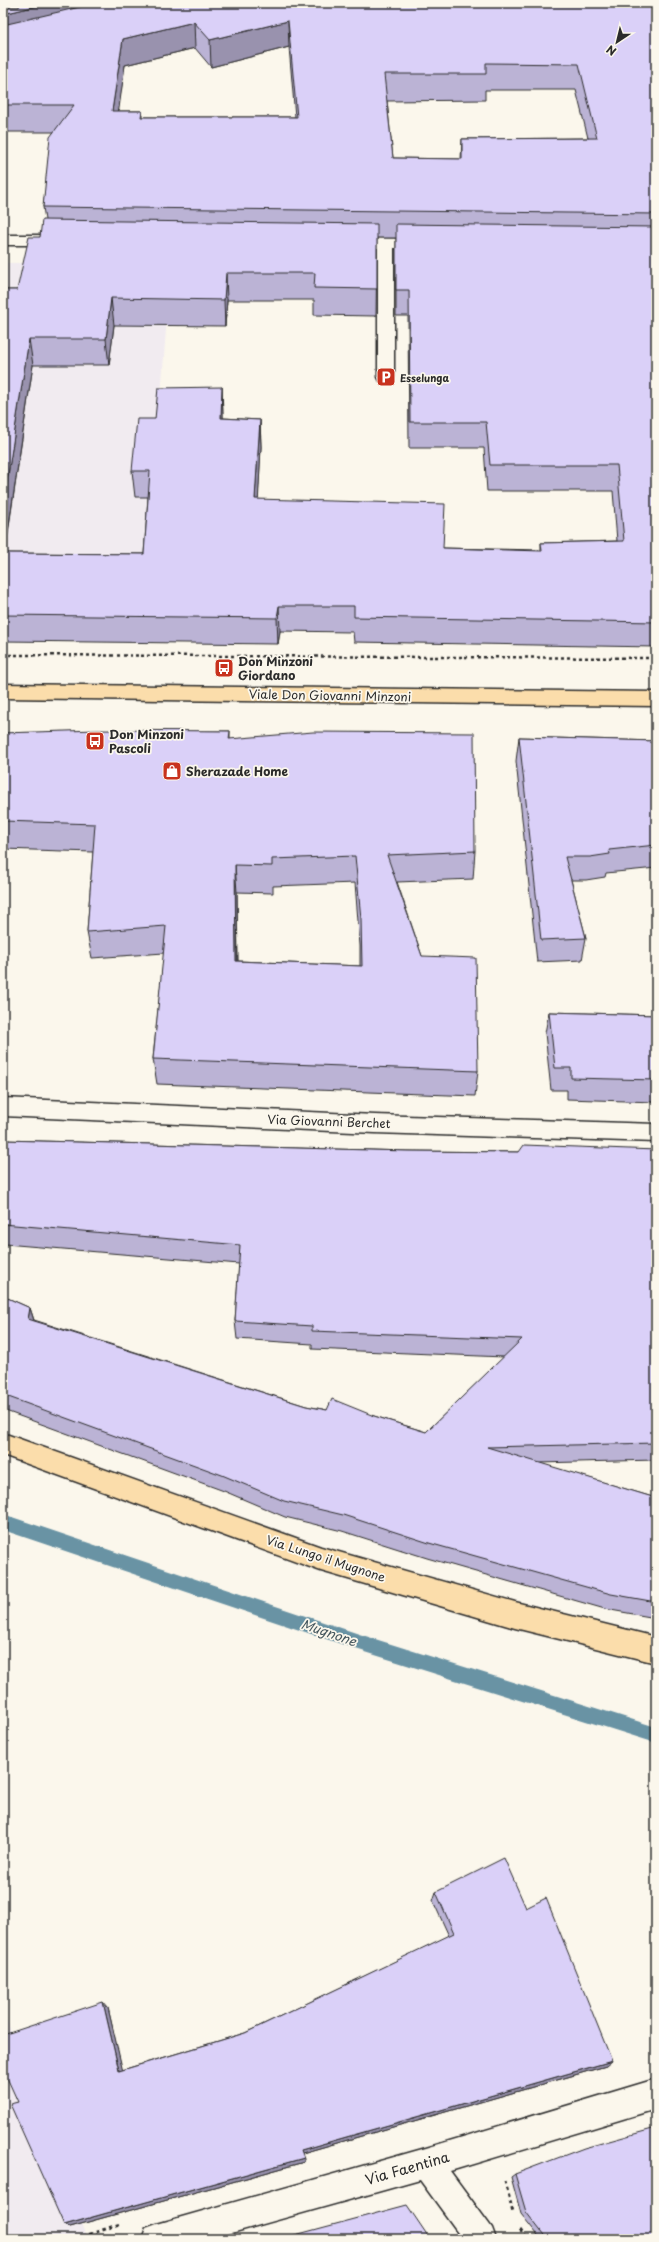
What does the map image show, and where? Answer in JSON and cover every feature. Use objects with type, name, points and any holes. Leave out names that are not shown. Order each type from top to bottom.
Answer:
[{"type":"main road","name":"Viale Don Giovanni Minzoni","points":[[3,691],[656,699]]},
{"type":"main road","name":"Via Lungo il Mugnone","points":[[3,1444],[321,1559],[515,1615],[656,1650]]},
{"type":"street","points":[[3,240],[73,240]]},
{"type":"street","points":[[331,243],[442,244]]},
{"type":"street","points":[[386,243],[386,377]]},
{"type":"street","name":"Via Giovanni Berchet","points":[[3,1107],[656,1134]]},
{"type":"street","name":"Via Faentina","points":[[157,2239],[426,2164],[656,2094]]},
{"type":"street","points":[[426,2164],[481,2239]]},
{"type":"path","points":[[3,655],[656,658]]},
{"type":"path","points":[[504,2176],[514,2218]]},
{"type":"path","points":[[516,2224],[527,2239]]},
{"type":"shaded area","points":[[3,263],[171,264],[147,579],[3,641]]},
{"type":"shaded area","points":[[3,2010],[88,2239],[3,2239]]},
{"type":"building","points":[[20,3],[50,3],[3,14],[3,7],[19,7]]},
{"type":"building","points":[[97,3],[654,3],[656,13],[656,214],[43,207],[50,137],[74,105],[3,105],[3,25]],"holes":[[[288,21],[297,117],[141,117],[142,111],[112,111],[123,39],[194,22],[210,40]],[[486,63],[579,64],[597,138],[462,139],[462,159],[393,158],[384,74],[486,74]]]},
{"type":"building","points":[[42,220],[377,224],[377,289],[314,288],[315,273],[226,273],[224,300],[111,298],[106,339],[29,339],[3,507],[3,290],[17,290],[29,237],[40,237]]},
{"type":"building","points":[[396,224],[656,227],[656,622],[354,617],[354,606],[279,606],[277,618],[3,615],[3,553],[144,554],[150,471],[132,471],[137,419],[155,419],[158,388],[222,387],[221,418],[260,420],[255,499],[445,504],[443,548],[542,551],[541,543],[624,541],[617,465],[490,465],[486,422],[410,422],[409,290],[396,290]]},
{"type":"building","points":[[97,730],[230,731],[229,739],[313,732],[474,733],[475,851],[387,855],[422,956],[476,958],[478,1071],[153,1059],[166,926],[87,932],[95,824],[3,821],[3,733]],"holes":[[[355,856],[361,919],[362,966],[236,961],[235,865],[272,866],[272,859]]]},
{"type":"building","points":[[519,737],[656,741],[656,845],[609,850],[610,854],[590,857],[565,857],[586,938],[541,940]]},
{"type":"building","points":[[549,1012],[656,1015],[656,1080],[571,1078],[571,1068],[555,1068]]},
{"type":"building","points":[[3,1140],[407,1151],[519,1152],[524,1145],[656,1150],[656,1443],[487,1447],[656,1498],[656,1602],[611,1594],[429,1543],[343,1515],[284,1501],[222,1475],[3,1395],[3,1296],[30,1308],[28,1319],[306,1406],[327,1410],[332,1399],[374,1416],[426,1432],[522,1339],[312,1331],[312,1326],[235,1321],[240,1245],[3,1224]]},
{"type":"building","points":[[504,1858],[526,1908],[546,1898],[612,2061],[301,2150],[304,2158],[64,2225],[10,2104],[18,2102],[3,2069],[3,2035],[103,2002],[119,2071],[245,2033],[454,1933],[436,1892]]},
{"type":"building","points":[[656,2128],[656,2239],[547,2239],[526,2212],[515,2174],[584,2148]]},
{"type":"building","points":[[407,2205],[430,2239],[280,2239]]},
{"type":"waterway","name":"Mugnone","points":[[3,1522],[359,1642],[656,1735]]},
{"type":"place","name":"Esselunga","points":[[386,377]]},
{"type":"place","name":"Don Minzoni Giordano","points":[[224,668]]},
{"type":"place","name":"Don Minzoni Pascoli","points":[[95,741]]},
{"type":"place","name":"Sherazade Home","points":[[172,771]]}]
